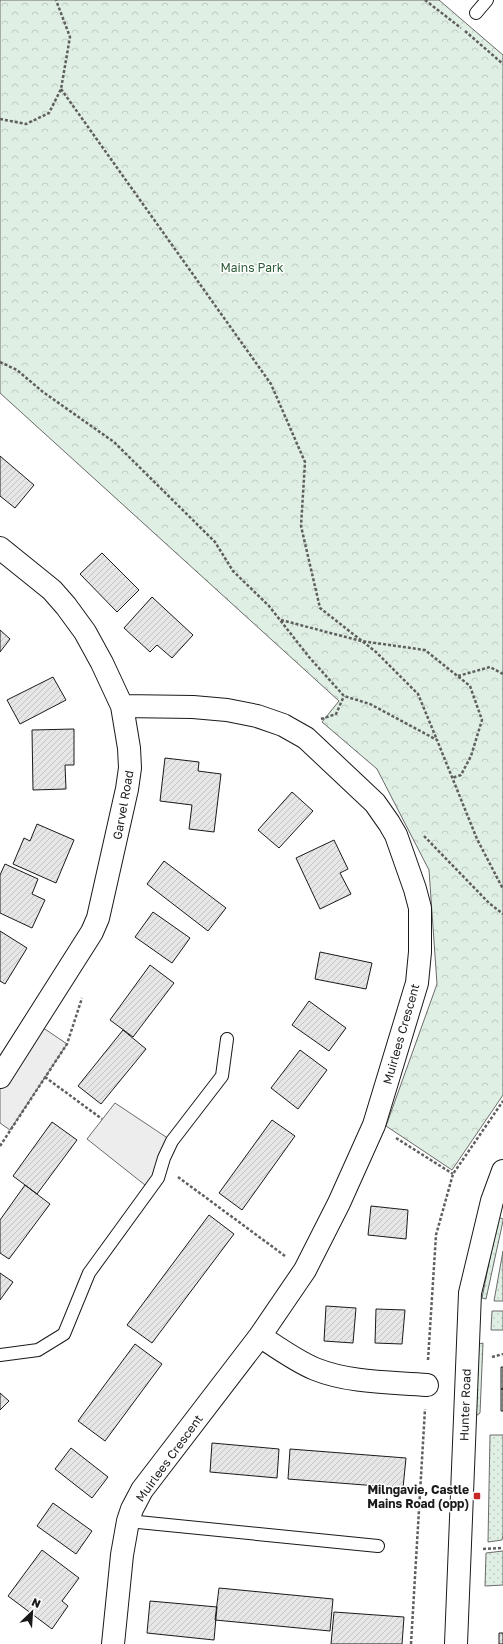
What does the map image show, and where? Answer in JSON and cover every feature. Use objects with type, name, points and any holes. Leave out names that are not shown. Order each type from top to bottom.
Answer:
[{"type":"street","name":"Garvel Road","points":[[0,548],[52,590],[85,632],[102,663],[122,706],[129,748],[130,768],[115,847],[98,918],[92,932],[0,1077]]},
{"type":"street","name":"Muirlees Crescent","points":[[113,1644],[122,1555],[128,1521],[132,1509],[142,1490],[260,1336],[305,1270],[339,1203],[374,1125],[417,983],[420,952],[420,908],[396,835],[375,803],[306,738],[283,725],[257,716],[227,710],[193,707],[122,706]]},
{"type":"street","name":"Hunter Road","points":[[456,1644],[470,1293],[492,1201],[503,1171]]},
{"type":"street","points":[[260,1336],[291,1356],[316,1369],[342,1377],[427,1385]]},
{"type":"lane","points":[[476,13],[487,0]]},
{"type":"lane","points":[[0,1355],[38,1350],[64,1334],[89,1272],[158,1178],[172,1141],[222,1076],[227,1039]]},
{"type":"lane","points":[[128,1521],[378,1546]]},
{"type":"path","points":[[0,120],[26,124],[49,113],[60,90],[70,37],[56,0]]},
{"type":"path","points":[[425,0],[503,64]]},
{"type":"path","points":[[60,90],[271,384],[305,462],[301,526],[320,608],[376,652],[418,694],[477,839],[503,889]]},
{"type":"path","points":[[0,362],[17,370],[43,392],[114,442],[215,542],[233,571],[269,606],[309,657],[344,696],[370,704],[437,740]]},
{"type":"path","points":[[280,620],[361,640],[425,650],[470,686],[482,720],[471,756],[461,775],[452,778]]},
{"type":"path","points":[[458,676],[490,667],[503,674]]},
{"type":"path","points":[[306,738],[323,717],[336,714],[344,696]]},
{"type":"path","points":[[422,834],[489,902],[502,912]]},
{"type":"path","points":[[0,1146],[67,1044],[84,990]]},
{"type":"path","points":[[45,1077],[102,1119]]},
{"type":"path","points":[[374,1125],[453,1174]]},
{"type":"path","points":[[162,1165],[287,1257]]},
{"type":"green space","name":"Mains Park","points":[[0,0],[439,0],[503,55],[503,1095],[452,1170],[386,1126],[437,984],[429,870],[377,769],[322,722],[339,701],[0,393]]},
{"type":"green space","points":[[498,1217],[503,1219],[503,1221],[486,1299],[482,1298]]},
{"type":"green space","points":[[503,1251],[503,1301],[494,1301]]},
{"type":"green space","points":[[492,1311],[503,1311],[503,1330],[491,1330]]},
{"type":"green space","points":[[483,1343],[480,1413],[476,1416],[479,1344]]},
{"type":"green space","points":[[490,1435],[503,1435],[503,1535],[502,1540],[488,1542]]},
{"type":"green space","points":[[503,1551],[503,1585],[485,1586],[486,1553]]},
{"type":"shaded area","points":[[36,1023],[67,1044],[10,1130],[0,1123],[0,1077]]},
{"type":"shaded area","points":[[115,1103],[172,1141],[150,1189],[87,1139]]},
{"type":"building","points":[[0,456],[34,485],[15,508],[0,496]]},
{"type":"building","points":[[102,553],[139,590],[117,612],[80,574]]},
{"type":"building","points":[[152,597],[193,635],[172,658],[157,645],[150,652],[124,628]]},
{"type":"building","points":[[0,630],[10,639],[0,652]]},
{"type":"building","points":[[53,677],[66,700],[20,724],[7,700]]},
{"type":"building","points":[[74,729],[74,765],[65,765],[66,789],[33,790],[32,730]]},
{"type":"building","points":[[165,758],[199,762],[198,771],[221,774],[214,832],[189,829],[192,805],[160,801]]},
{"type":"building","points":[[292,792],[313,811],[279,848],[258,830]]},
{"type":"building","points":[[37,824],[74,840],[56,883],[13,864],[24,838],[30,841]]},
{"type":"building","points":[[334,840],[348,869],[340,873],[351,894],[320,909],[296,858]]},
{"type":"building","points":[[164,861],[226,908],[208,931],[147,884]]},
{"type":"building","points":[[5,864],[38,879],[32,894],[45,900],[32,928],[0,913],[0,875]]},
{"type":"building","points":[[153,912],[190,938],[172,963],[135,937]]},
{"type":"building","points":[[0,931],[27,948],[5,984],[0,981]]},
{"type":"building","points":[[320,952],[372,963],[366,989],[315,979]]},
{"type":"building","points":[[150,965],[174,983],[133,1037],[110,1020]]},
{"type":"building","points":[[309,1001],[346,1028],[329,1051],[292,1025]]},
{"type":"building","points":[[123,1030],[146,1049],[101,1104],[78,1086]]},
{"type":"building","points":[[300,1050],[327,1070],[298,1109],[271,1088]]},
{"type":"building","points":[[272,1120],[295,1136],[242,1210],[219,1193]]},
{"type":"building","points":[[52,1122],[77,1140],[37,1194],[13,1176]]},
{"type":"building","points":[[25,1185],[50,1204],[9,1259],[0,1253],[0,1220]]},
{"type":"building","points":[[371,1206],[408,1210],[406,1239],[368,1235]]},
{"type":"building","points":[[209,1215],[234,1234],[152,1343],[127,1325]]},
{"type":"building","points":[[0,1273],[13,1282],[0,1300]]},
{"type":"building","points":[[326,1306],[356,1308],[353,1343],[324,1341]]},
{"type":"building","points":[[376,1309],[405,1310],[402,1344],[375,1343]]},
{"type":"building","points":[[135,1344],[162,1364],[105,1441],[78,1421]]},
{"type":"building","points":[[501,1367],[503,1367],[503,1389],[501,1389]]},
{"type":"building","points":[[501,1389],[503,1389],[503,1411],[501,1411]]},
{"type":"building","points":[[0,1393],[9,1401],[0,1410]]},
{"type":"building","points":[[212,1443],[279,1449],[277,1478],[210,1472]]},
{"type":"building","points":[[71,1448],[108,1477],[92,1498],[55,1469]]},
{"type":"building","points":[[290,1449],[406,1458],[403,1488],[288,1479]]},
{"type":"building","points":[[53,1503],[92,1531],[76,1554],[37,1526]]},
{"type":"building","points":[[42,1550],[79,1578],[62,1601],[68,1606],[52,1629],[8,1596]]},
{"type":"building","points":[[219,1588],[333,1599],[330,1631],[215,1620]]},
{"type":"building","points":[[150,1601],[217,1607],[214,1640],[147,1633]]},
{"type":"building","points":[[334,1612],[404,1617],[402,1644],[331,1644]]},
{"type":"building","points":[[499,1633],[503,1633],[503,1644],[499,1644]]},
{"type":"place","name":"Milngavie, Castle Mains Road (opp)","points":[[477,1496]]}]
